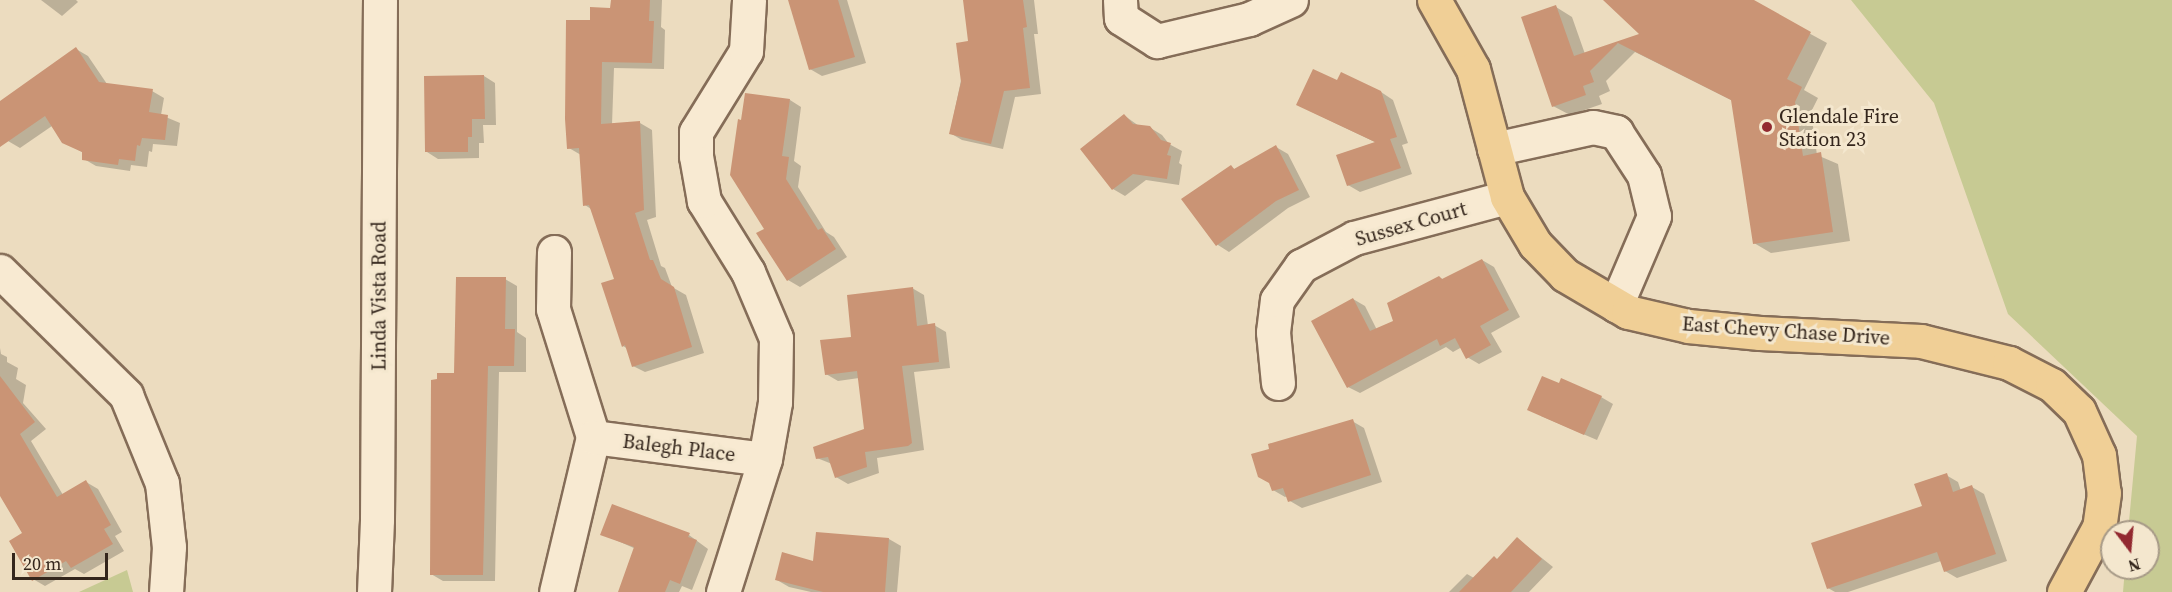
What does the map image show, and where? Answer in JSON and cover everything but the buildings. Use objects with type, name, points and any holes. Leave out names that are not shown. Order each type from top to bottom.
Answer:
[{"type":"main road","name":"East Chevy Chase Drive","points":[[1434,0],[1473,69],[1507,197],[1535,244],[1565,275],[1628,312],[1688,326],[1760,333],[1921,341],[2009,363],[2052,385],[2079,411],[2099,455],[2104,493],[2099,526],[2064,592]]},
{"type":"street","name":"Linda Vista Road","points":[[374,592],[377,519],[380,0]]},
{"type":"street","points":[[723,592],[765,459],[775,402],[776,338],[748,272],[704,201],[696,148],[696,132],[746,51],[749,0]]},
{"type":"street","points":[[1120,0],[1121,18],[1157,41],[1249,19],[1291,0]]},
{"type":"street","points":[[1494,149],[1593,128],[1616,132],[1644,175],[1654,216],[1616,304]]},
{"type":"street","name":"Sussex Court","points":[[1278,383],[1273,332],[1277,300],[1301,266],[1354,238],[1507,197]]},
{"type":"street","points":[[554,252],[553,309],[593,437],[556,592]]},
{"type":"street","points":[[0,271],[126,395],[162,483],[169,547],[166,592]]},
{"type":"street","name":"Balegh Place","points":[[593,437],[765,459]]},
{"type":"green space","points":[[1851,0],[2172,0],[2172,592],[2123,592],[2124,580],[2160,580],[2160,520],[2129,520],[2137,436],[2008,314],[1934,103]]},
{"type":"green space","points":[[127,570],[133,592],[79,592]]},
{"type":"place","name":"Glendale Fire Station 23","points":[[1767,127]]}]
